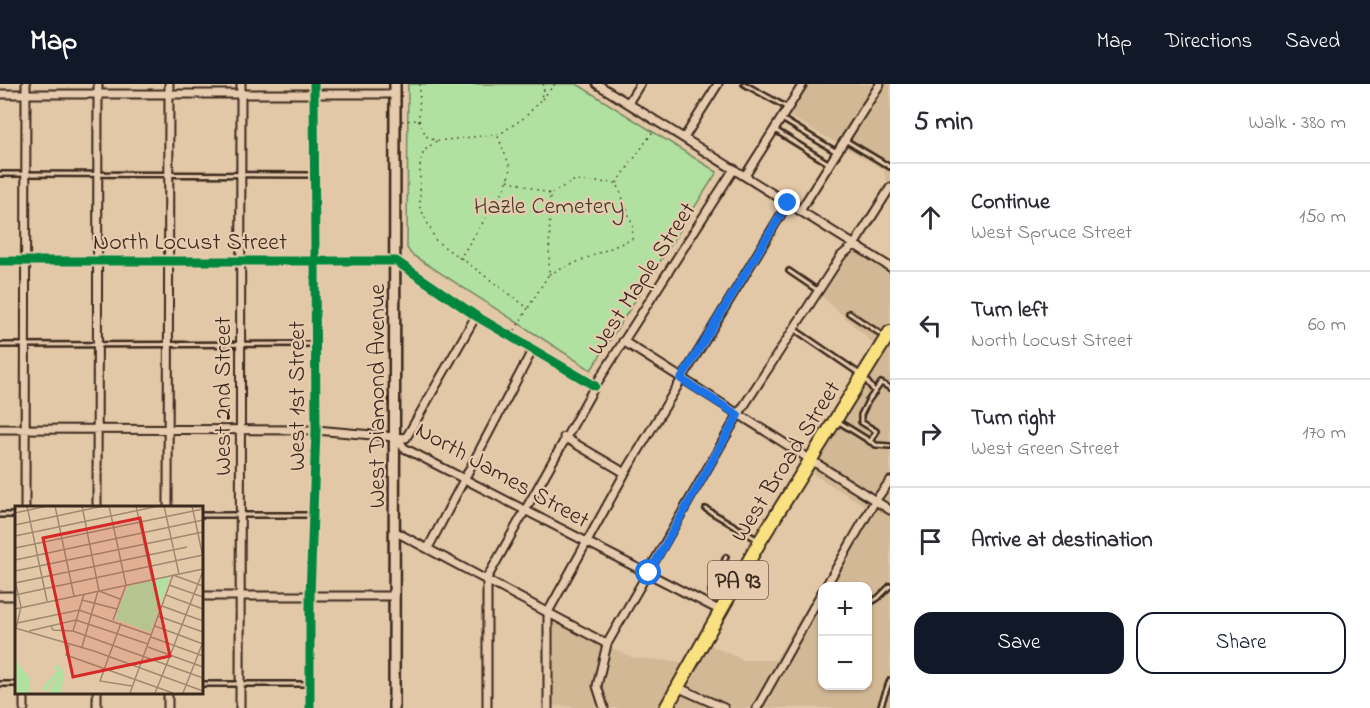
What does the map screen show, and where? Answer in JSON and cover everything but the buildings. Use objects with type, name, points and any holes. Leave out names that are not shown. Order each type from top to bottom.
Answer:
[{"type":"highway","name":"West Broad Street","points":[[666,708],[760,541],[888,335]]},
{"type":"street","points":[[25,506],[26,84]]},
{"type":"street","points":[[98,84],[98,506]]},
{"type":"street","points":[[168,506],[169,84]]},
{"type":"street","name":"West 2nd Street","points":[[240,708],[243,430],[241,84]]},
{"type":"street","name":"West 1st Street","points":[[310,708],[310,596],[315,515],[316,430],[314,84]]},
{"type":"street","points":[[597,84],[890,267]]},
{"type":"street","points":[[628,103],[640,84]]},
{"type":"street","points":[[684,138],[718,84]]},
{"type":"street","points":[[745,176],[803,84]]},
{"type":"street","points":[[800,211],[880,84]]},
{"type":"street","points":[[0,94],[314,94],[395,89]]},
{"type":"street","name":"West Diamond Avenue","points":[[394,708],[395,89]]},
{"type":"street","name":"West Maple Street","points":[[487,708],[487,578],[564,437],[734,169]]},
{"type":"street","points":[[604,708],[597,686],[607,644],[738,415],[845,251],[854,245],[890,188]]},
{"type":"street","points":[[548,708],[548,612],[625,472],[788,203]]},
{"type":"street","name":"North Locust Street","points":[[0,261],[396,261]]},
{"type":"street","points":[[396,261],[476,316],[595,386]]},
{"type":"street","points":[[395,435],[406,438],[476,316]]},
{"type":"street","points":[[623,341],[809,461],[890,510]]},
{"type":"street","points":[[428,548],[532,349]]},
{"type":"street","name":"North James Street","points":[[0,429],[316,430],[395,435],[404,448],[721,611]]},
{"type":"street","points":[[564,437],[625,472]]},
{"type":"street","points":[[828,582],[874,501],[890,481]]},
{"type":"street","points":[[394,531],[487,578],[607,644]]},
{"type":"street","points":[[202,596],[394,596]]},
{"type":"street","points":[[757,708],[818,599]]},
{"type":"street","points":[[677,687],[724,708]]},
{"type":"lane","points":[[744,84],[788,108]]},
{"type":"lane","points":[[781,119],[837,152]]},
{"type":"lane","points":[[774,129],[829,164]]},
{"type":"lane","points":[[845,140],[890,167]]},
{"type":"lane","points":[[0,174],[315,175]]},
{"type":"lane","points":[[789,271],[819,291]]},
{"type":"lane","points":[[849,313],[888,335]]},
{"type":"lane","points":[[794,329],[862,376],[875,392]]},
{"type":"lane","points":[[0,345],[315,344]]},
{"type":"lane","points":[[870,442],[876,431],[861,422],[861,415],[881,383],[890,388]]},
{"type":"lane","points":[[835,420],[876,446],[890,446]]},
{"type":"lane","points":[[706,509],[760,541]]},
{"type":"lane","points":[[202,515],[315,515]]},
{"type":"lane","points":[[726,557],[711,591],[727,599]]},
{"type":"lane","points":[[721,569],[739,578]]},
{"type":"lane","points":[[872,601],[890,586]]},
{"type":"lane","points":[[880,708],[890,680]]},
{"type":"lane","points":[[202,684],[310,684]]},
{"type":"path","points":[[420,84],[419,120],[426,136],[436,141],[497,134],[525,117],[555,84]]},
{"type":"path","points":[[539,102],[543,84]]},
{"type":"path","points":[[395,122],[419,120]]},
{"type":"path","points":[[617,183],[659,123]]},
{"type":"path","points":[[460,258],[506,188],[511,169],[497,134]]},
{"type":"path","points":[[436,141],[424,152],[420,162],[420,207],[436,242],[528,308]]},
{"type":"path","points":[[508,180],[550,194],[573,181],[617,183]]},
{"type":"path","points":[[549,274],[632,239],[633,226],[617,183]]},
{"type":"path","points":[[511,336],[549,274],[550,194]]},
{"type":"shaded area","points":[[797,84],[890,84],[890,190],[883,169],[780,111]]},
{"type":"shaded area","points":[[853,238],[890,260],[890,708],[582,708],[551,705],[542,679],[543,617],[634,658],[683,662],[697,639],[743,660],[775,660],[818,588],[818,690],[872,690],[872,582],[822,582],[867,507],[810,472],[873,343],[817,292]]},
{"type":"green space","name":"Hazle Cemetery","points":[[408,84],[577,84],[717,172],[591,370],[411,254],[407,248]]},
{"type":"cycle path","points":[[310,708],[310,596],[316,430],[314,84]]},
{"type":"cycle path","points":[[0,261],[396,261],[476,316],[595,386]]},
{"type":"route","points":[[649,573],[738,415],[681,379],[788,203]]}]
